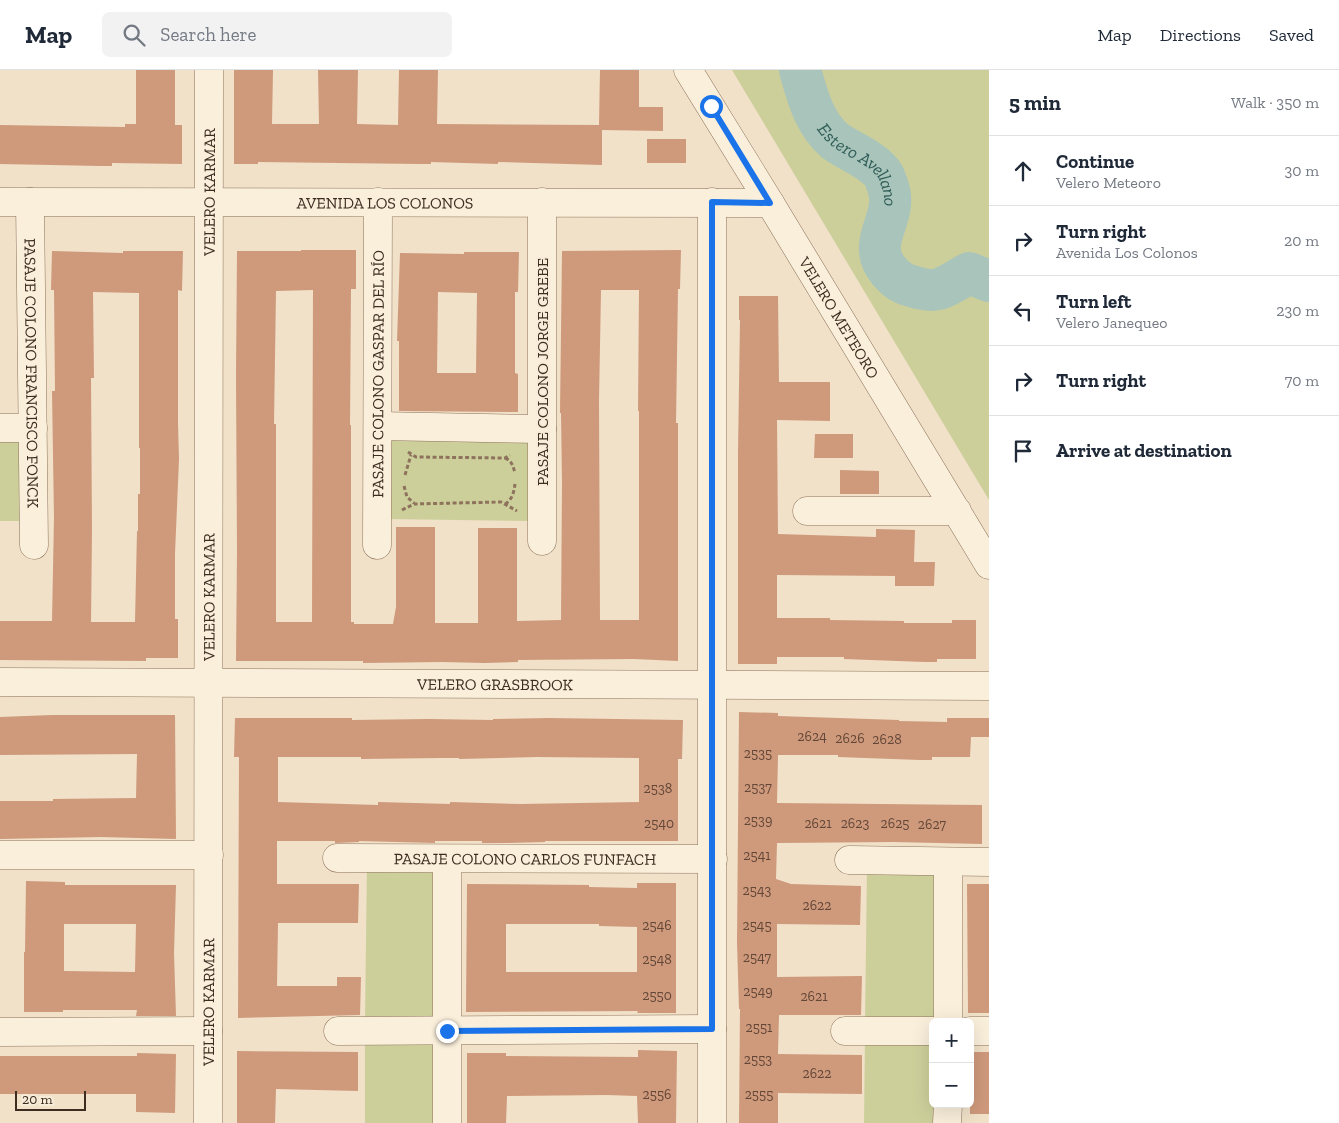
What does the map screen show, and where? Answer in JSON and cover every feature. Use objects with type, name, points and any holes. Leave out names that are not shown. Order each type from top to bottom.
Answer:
[{"type":"street","name":"VELERO KARMAR","points":[[208,1123],[209,70]]},
{"type":"street","name":"VELERO METEORO","points":[[688,70],[989,565]]},
{"type":"street","name":"AVENIDA LOS COLONOS","points":[[0,202],[770,203]]},
{"type":"street","name":"PASAJE COLONO FRANCISCO FONCK","points":[[30,202],[34,545]]},
{"type":"street","name":"PASAJE COLONO GASPAR DEL RÍO","points":[[377,545],[378,202]]},
{"type":"street","name":"PASAJE COLONO JORGE GREBE","points":[[542,202],[542,530]]},
{"type":"street","points":[[712,202],[712,1123]]},
{"type":"street","points":[[378,426],[542,429]]},
{"type":"street","points":[[0,428],[33,428]]},
{"type":"street","points":[[807,510],[957,511]]},
{"type":"street","name":"VELERO GRASBROOK","points":[[0,682],[989,686]]},
{"type":"street","points":[[0,854],[209,855]]},
{"type":"street","name":"PASAJE COLONO CARLOS FUNFACH","points":[[337,858],[713,859]]},
{"type":"street","points":[[447,859],[447,1123]]},
{"type":"street","points":[[849,860],[989,862]]},
{"type":"street","points":[[948,862],[948,1018]]},
{"type":"street","points":[[0,1012],[0,1032],[208,1031]]},
{"type":"street","points":[[338,1031],[712,1029]]},
{"type":"street","points":[[845,1031],[929,1031]]},
{"type":"street","points":[[974,1031],[989,1031]]},
{"type":"street","points":[[948,1108],[948,1123]]},
{"type":"path","points":[[411,455],[403,480],[406,497],[414,504]]},
{"type":"path","points":[[504,504],[509,501],[513,494],[516,479],[513,465],[505,458]]},
{"type":"path","points":[[377,516],[390,516],[414,504],[504,504],[520,513],[542,530]]},
{"type":"green space","points":[[732,70],[989,70],[989,500]]},
{"type":"green space","points":[[0,436],[13,436],[24,446],[25,521],[0,521]]},
{"type":"green space","points":[[392,436],[528,437],[535,445],[534,521],[385,519],[386,443]]},
{"type":"green space","points":[[367,863],[435,865],[437,1013],[433,1020],[365,1019]]},
{"type":"green space","points":[[867,867],[935,869],[938,1017],[865,1023]]},
{"type":"green space","points":[[365,1035],[433,1035],[438,1123],[365,1123]]},
{"type":"green space","points":[[929,1036],[929,1108],[938,1108],[938,1123],[864,1123],[865,1037]]},
{"type":"building","points":[[136,70],[175,70],[175,125],[182,125],[182,164],[112,163],[112,166],[101,166],[0,164],[0,125],[125,127],[125,124],[136,124]]},
{"type":"building","points":[[234,70],[273,70],[272,124],[319,124],[318,70],[358,70],[357,124],[398,125],[399,70],[438,70],[437,124],[599,125],[600,70],[639,70],[639,107],[663,107],[663,131],[602,130],[602,165],[498,162],[498,164],[258,162],[258,164],[234,164]]},
{"type":"building","points":[[647,139],[686,139],[686,163],[647,163]]},
{"type":"building","points":[[356,250],[356,289],[351,289],[351,622],[354,622],[354,624],[393,624],[396,607],[396,527],[435,527],[435,623],[478,623],[478,528],[517,528],[517,621],[561,620],[562,482],[560,413],[562,251],[681,250],[680,289],[678,289],[676,423],[678,423],[678,661],[634,659],[518,660],[518,662],[485,663],[363,663],[363,661],[236,661],[237,251]],"holes":[[[313,290],[312,622],[276,622],[276,424],[274,424],[276,291]],[[601,290],[639,290],[639,620],[600,620],[599,401]]]},
{"type":"building","points":[[52,251],[123,253],[123,251],[183,251],[182,291],[178,290],[179,459],[175,554],[175,619],[178,619],[178,658],[146,658],[146,661],[0,660],[0,621],[52,621],[54,518],[52,391],[55,391],[54,290],[51,290]],"holes":[[[93,292],[139,293],[140,494],[138,494],[135,622],[91,622],[91,378],[94,378]]]},
{"type":"building","points":[[464,252],[519,252],[518,292],[515,292],[515,373],[518,374],[518,412],[399,411],[399,341],[397,341],[400,253],[464,254]],"holes":[[[438,292],[477,293],[476,373],[437,373]]]},
{"type":"building","points":[[739,296],[778,296],[779,382],[830,382],[830,421],[777,420],[778,534],[876,537],[876,529],[915,530],[914,562],[935,562],[934,586],[895,586],[895,576],[777,575],[777,618],[830,618],[830,620],[904,621],[904,623],[952,623],[952,620],[976,620],[976,659],[937,659],[937,662],[925,662],[844,659],[844,657],[777,657],[777,664],[738,664]]},
{"type":"building","points":[[815,434],[853,434],[853,458],[814,458]]},
{"type":"building","points":[[840,470],[879,471],[879,494],[840,494]]},
{"type":"building","points":[[739,712],[778,713],[778,716],[899,721],[947,722],[947,718],[989,718],[989,737],[971,737],[970,757],[932,757],[932,760],[920,760],[838,757],[838,755],[778,755],[777,803],[982,805],[982,844],[894,842],[777,843],[776,879],[791,884],[861,886],[860,925],[777,924],[777,977],[862,976],[861,1015],[779,1015],[778,1054],[862,1055],[862,1094],[778,1093],[778,1123],[739,1123],[740,1009],[737,942]]},
{"type":"building","points":[[175,715],[176,839],[101,837],[0,839],[0,801],[136,798],[137,754],[0,755],[0,717]]},
{"type":"building","points":[[235,718],[683,720],[682,759],[678,759],[678,841],[482,843],[482,841],[435,841],[435,843],[359,841],[335,843],[335,841],[277,841],[277,884],[359,884],[358,923],[278,923],[277,986],[337,986],[337,977],[361,977],[360,1015],[238,1018],[239,757],[234,757]],"holes":[[[278,757],[361,757],[361,759],[639,758],[639,802],[521,804],[378,802],[378,805],[278,802]]]},
{"type":"building","points":[[26,881],[65,882],[65,885],[176,885],[174,953],[176,1016],[136,1016],[137,1010],[24,1012]],"holes":[[[64,924],[136,924],[135,972],[64,971]]]},
{"type":"building","points":[[637,883],[676,883],[676,1013],[637,1013],[638,1011],[466,1012],[467,884],[589,885],[589,887],[637,888]],"holes":[[[506,924],[599,924],[599,926],[637,927],[637,972],[506,972]]]},
{"type":"building","points":[[967,884],[989,884],[989,1013],[968,1013]]},
{"type":"building","points":[[638,1050],[677,1051],[676,1123],[638,1123],[637,1096],[607,1095],[507,1096],[506,1123],[467,1123],[467,1053],[506,1053],[506,1056],[638,1057]]},
{"type":"building","points":[[237,1051],[358,1052],[358,1091],[276,1089],[275,1123],[237,1123]]},
{"type":"building","points":[[974,1052],[989,1052],[989,1114],[970,1114],[970,1108],[974,1108]]},
{"type":"building","points":[[137,1053],[176,1054],[175,1113],[136,1112],[136,1094],[0,1094],[0,1056],[137,1056]]},
{"type":"waterway","name":"Estero Avellano","points":[[800,70],[812,108],[828,134],[841,145],[872,163],[885,177],[890,198],[880,249],[882,259],[888,270],[905,284],[926,290],[943,288],[969,273],[989,281]]},
{"type":"route","points":[[447,1031],[712,1029],[712,202],[770,203],[711,106]]}]
